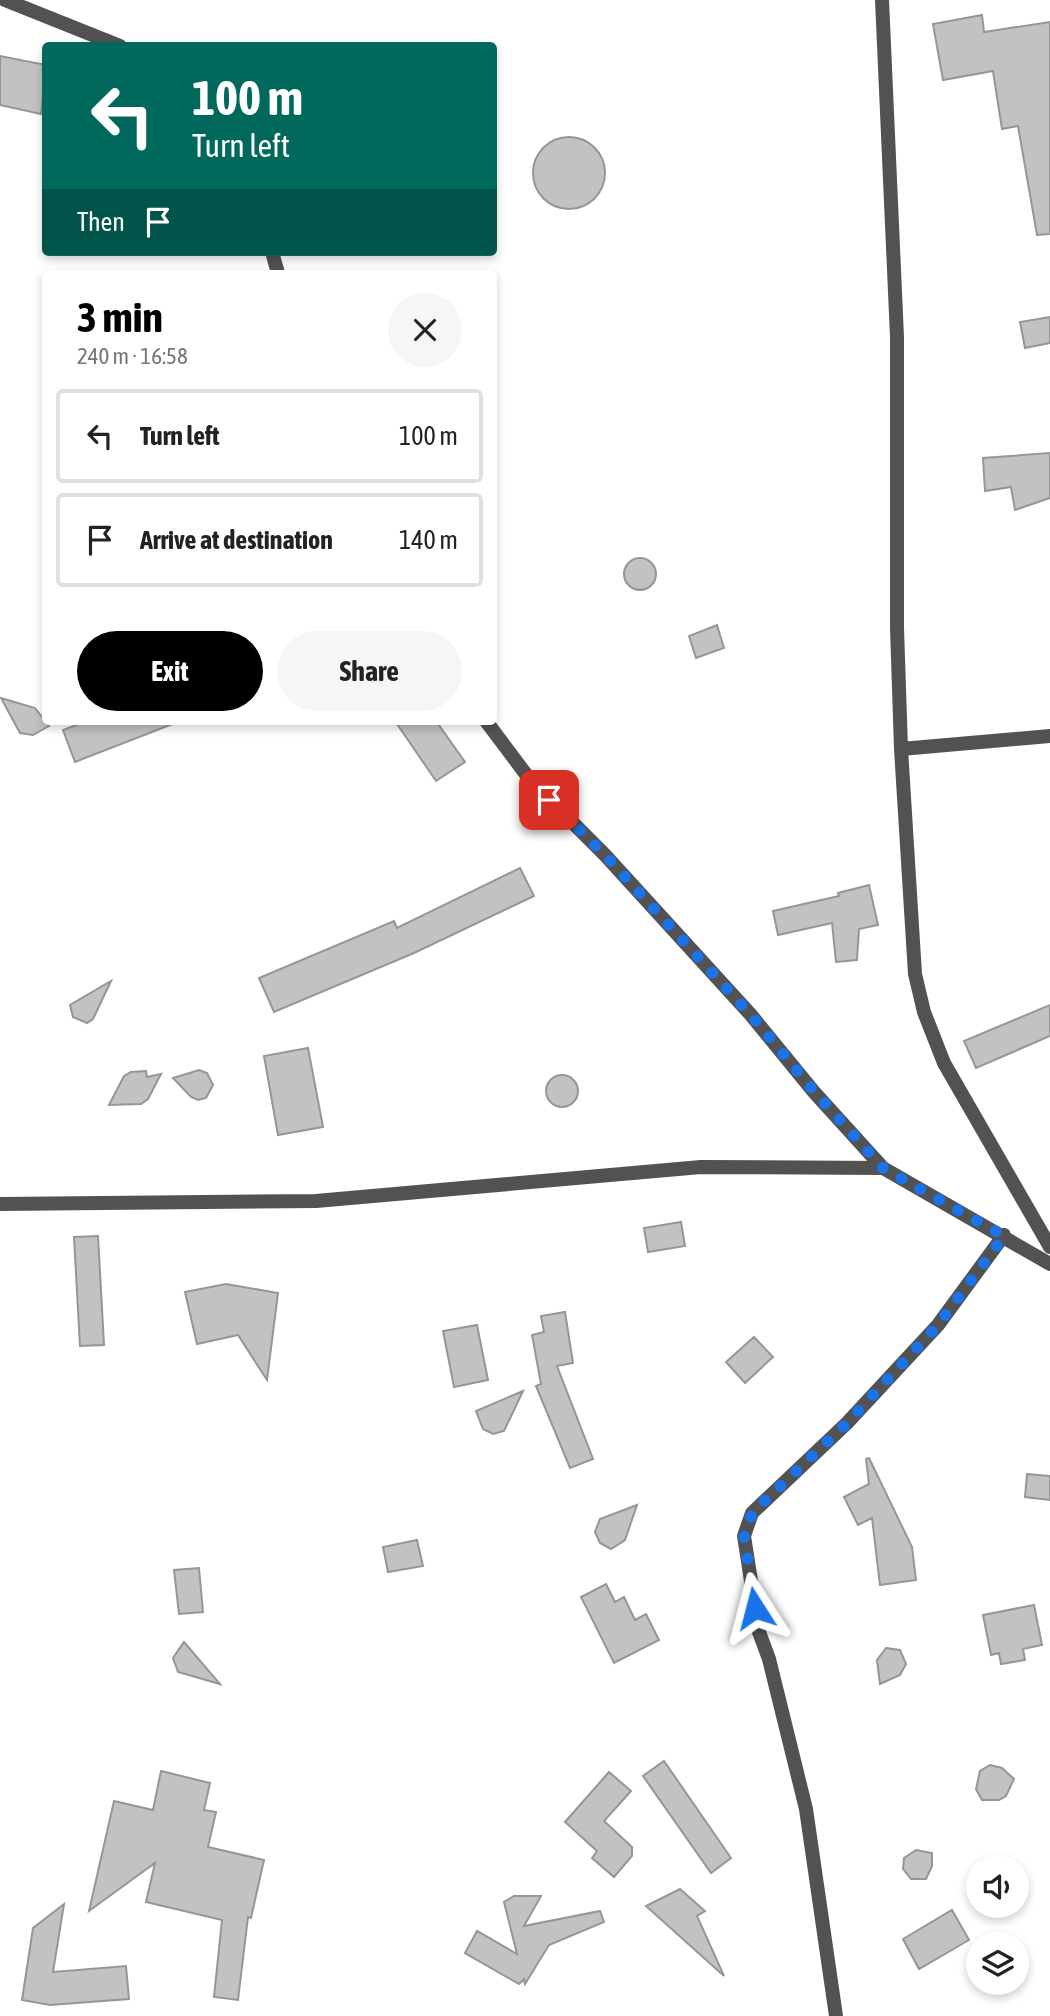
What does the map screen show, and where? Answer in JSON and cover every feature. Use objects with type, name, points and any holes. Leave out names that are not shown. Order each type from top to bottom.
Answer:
[{"type":"street","points":[[5,0],[110,42]]},
{"type":"street","points":[[882,0],[897,337],[897,628],[901,749],[915,974],[924,1012],[944,1063],[1050,1247]]},
{"type":"street","points":[[489,725],[531,781],[605,855],[751,1015],[883,1168],[1050,1264]]},
{"type":"street","points":[[901,749],[1050,736]]},
{"type":"street","points":[[0,1204],[316,1201],[701,1167],[883,1168]]},
{"type":"street","points":[[836,2016],[806,1809],[769,1659],[759,1632],[744,1536],[752,1513],[847,1423],[938,1325],[1004,1236]]},
{"type":"building","points":[[982,15],[984,32],[1050,22],[1050,234],[1037,235],[1018,126],[1002,129],[993,71],[943,80],[933,24]]},
{"type":"building","points":[[0,56],[42,64],[41,114],[0,105]]},
{"type":"building","points":[[569,137],[589,143],[599,153],[605,173],[599,193],[589,203],[569,209],[549,203],[539,193],[533,173],[539,153],[549,143]]},
{"type":"building","points":[[1050,317],[1050,343],[1025,348],[1020,322]]},
{"type":"building","points":[[1050,453],[1050,498],[1015,510],[1011,487],[985,491],[983,458]]},
{"type":"building","points":[[640,558],[652,562],[656,574],[652,586],[640,590],[628,586],[624,574],[628,562]]},
{"type":"building","points":[[717,625],[724,648],[696,658],[689,636]]},
{"type":"building","points":[[1,698],[35,708],[42,717],[42,725],[49,726],[33,735],[20,733]]},
{"type":"building","points":[[76,725],[170,725],[75,762],[63,730]]},
{"type":"building","points":[[398,725],[439,725],[465,762],[436,781]]},
{"type":"building","points":[[520,868],[534,896],[414,953],[274,1012],[259,978],[394,921],[397,928]]},
{"type":"building","points":[[869,885],[878,925],[859,929],[857,960],[836,962],[832,923],[778,935],[773,911],[839,896],[838,893]]},
{"type":"building","points":[[111,981],[93,1019],[87,1023],[73,1017],[70,1005]]},
{"type":"building","points":[[1050,1005],[1050,1036],[976,1068],[964,1041]]},
{"type":"building","points":[[308,1048],[323,1127],[278,1135],[264,1056]]},
{"type":"building","points":[[199,1070],[207,1073],[213,1085],[206,1098],[198,1100],[191,1097],[173,1078]]},
{"type":"building","points":[[146,1071],[147,1077],[161,1074],[148,1099],[141,1104],[109,1105],[124,1076],[131,1072]]},
{"type":"building","points":[[562,1075],[573,1080],[578,1091],[573,1102],[562,1107],[551,1102],[546,1091],[551,1080]]},
{"type":"building","points":[[681,1222],[685,1246],[648,1252],[644,1228]]},
{"type":"building","points":[[98,1236],[104,1345],[80,1346],[74,1237]]},
{"type":"building","points":[[226,1284],[278,1293],[267,1380],[238,1335],[197,1344],[185,1292]]},
{"type":"building","points":[[565,1312],[573,1363],[557,1366],[593,1459],[570,1468],[536,1386],[541,1384],[532,1335],[544,1332],[541,1316]]},
{"type":"building","points":[[477,1325],[488,1380],[454,1387],[443,1331]]},
{"type":"building","points":[[754,1337],[773,1357],[745,1383],[726,1362]]},
{"type":"building","points":[[523,1391],[504,1431],[493,1434],[483,1429],[476,1411]]},
{"type":"building","points":[[869,1458],[912,1547],[916,1580],[880,1585],[872,1518],[858,1525],[844,1497],[869,1484],[866,1459]]},
{"type":"building","points":[[1027,1474],[1050,1476],[1050,1500],[1025,1497]]},
{"type":"building","points":[[637,1505],[625,1540],[611,1549],[600,1543],[595,1532],[600,1519]]},
{"type":"building","points":[[417,1540],[423,1566],[388,1572],[383,1547]]},
{"type":"building","points":[[199,1568],[203,1612],[179,1614],[174,1570]]},
{"type":"building","points":[[606,1584],[615,1602],[624,1597],[635,1620],[646,1614],[659,1640],[614,1663],[581,1597]]},
{"type":"building","points":[[1034,1605],[1042,1645],[1023,1649],[1025,1660],[1001,1664],[999,1653],[991,1655],[983,1615]]},
{"type":"building","points":[[184,1642],[220,1684],[178,1672],[173,1658]]},
{"type":"building","points":[[886,1648],[900,1650],[906,1664],[900,1675],[880,1684],[877,1660]]},
{"type":"building","points":[[664,1761],[731,1858],[711,1873],[643,1776]]},
{"type":"building","points":[[990,1765],[1002,1768],[1014,1779],[1006,1796],[999,1800],[982,1800],[976,1789],[980,1771]]},
{"type":"building","points":[[161,1771],[210,1783],[204,1810],[216,1812],[208,1847],[264,1860],[251,1918],[248,1917],[238,2000],[214,1997],[222,1920],[146,1902],[155,1863],[89,1911],[114,1801],[153,1810]]},
{"type":"building","points":[[609,1772],[631,1791],[604,1821],[632,1847],[632,1856],[614,1877],[592,1858],[597,1851],[565,1822]]},
{"type":"building","points":[[916,1850],[932,1853],[932,1866],[926,1879],[911,1879],[903,1869],[904,1858]]},
{"type":"building","points":[[680,1889],[705,1911],[697,1916],[724,1976],[646,1906]]},
{"type":"building","points":[[514,1896],[541,1896],[524,1926],[600,1911],[604,1922],[549,1945],[525,1984],[524,1979],[519,1984],[465,1953],[477,1931],[517,1954],[504,1902]]},
{"type":"building","points":[[64,1904],[53,1972],[126,1966],[129,1999],[50,2005],[22,2000],[33,1928]]},
{"type":"building","points":[[952,1910],[966,1935],[966,1942],[919,1969],[903,1939]]},
{"type":"route","points":[[549,800],[605,855],[751,1015],[883,1168],[1004,1236],[938,1325],[847,1423],[752,1513],[744,1536],[755,1608]]}]
